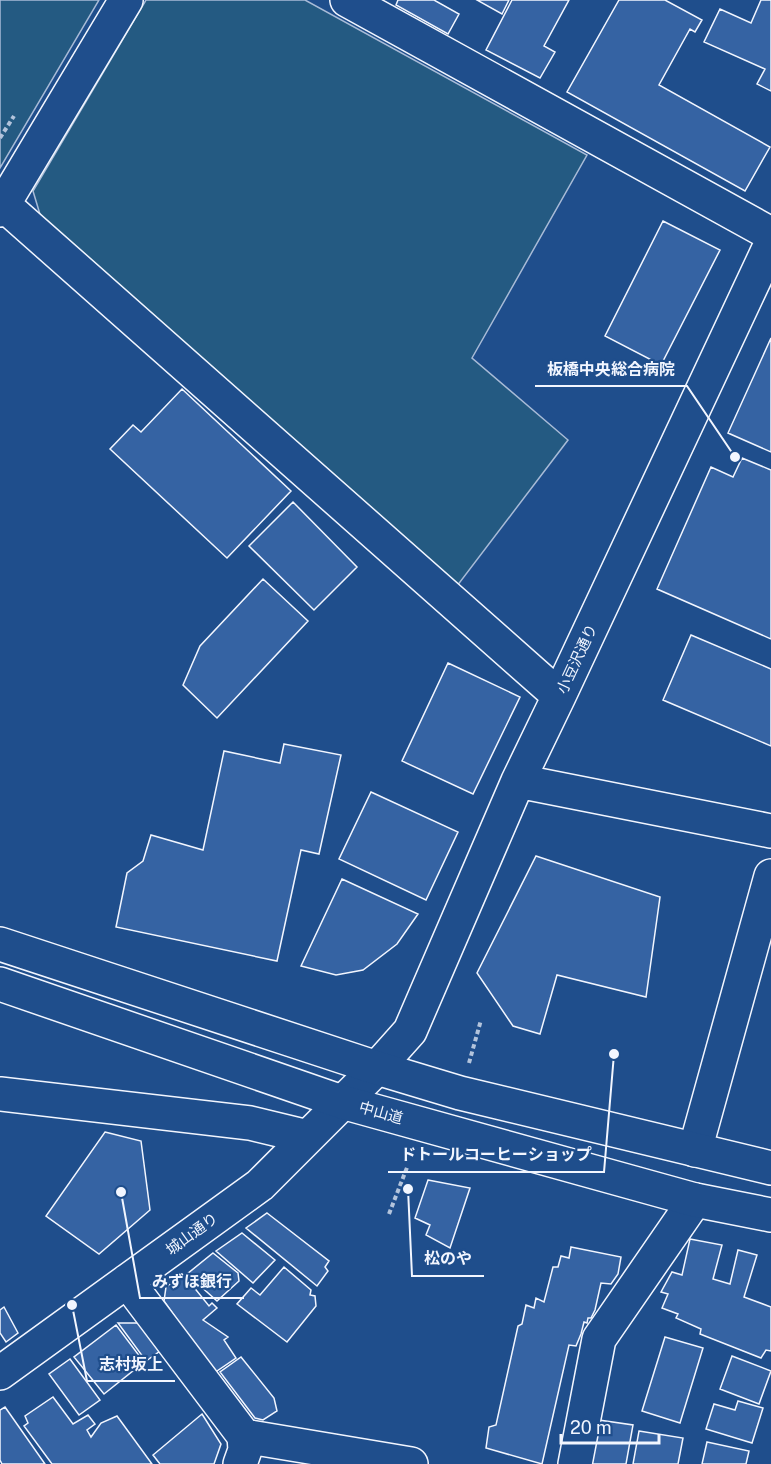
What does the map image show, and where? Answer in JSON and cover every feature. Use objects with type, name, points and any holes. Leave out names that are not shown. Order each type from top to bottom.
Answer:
[{"type":"main road","points":[[126,0],[2,207],[559,696]]},
{"type":"main road","points":[[347,0],[771,234]]},
{"type":"main road","name":"小豆沢通り","points":[[342,1102],[410,1031],[518,781],[771,244]]},
{"type":"main road","points":[[518,781],[771,831]]},
{"type":"main road","points":[[695,1150],[771,876]]},
{"type":"main road","points":[[0,944],[460,1093],[771,1168]]},
{"type":"main road","name":"中山道","points":[[0,984],[342,1102],[695,1200],[771,1215]]},
{"type":"main road","points":[[0,1094],[250,1124],[308,1137]]},
{"type":"main road","name":"城山通り","points":[[0,1372],[260,1185],[342,1102]]},
{"type":"main road","points":[[575,1464],[599,1339],[695,1200]]},
{"type":"main road","points":[[127,1281],[242,1450],[411,1464]]},
{"type":"path","points":[[468,1065],[481,1020]]},
{"type":"path","points":[[389,1214],[408,1165]]},
{"type":"shaded area","points":[[0,0],[99,0],[0,168]]},
{"type":"shaded area","points":[[146,0],[305,0],[587,155],[472,358],[568,440],[457,586],[42,221],[33,191]]},
{"type":"building","points":[[398,0],[434,0],[459,14],[448,34],[396,5]]},
{"type":"building","points":[[477,0],[509,0],[502,14]]},
{"type":"building","points":[[512,0],[569,0],[544,46],[555,52],[540,78],[486,50]]},
{"type":"building","points":[[619,0],[665,0],[702,20],[695,32],[690,29],[659,85],[770,147],[745,191],[567,92]]},
{"type":"building","points":[[761,0],[771,0],[771,91],[757,84],[765,69],[704,42],[720,9],[751,23]]},
{"type":"building","points":[[663,221],[720,250],[661,365],[605,336]]},
{"type":"building","points":[[771,338],[771,452],[728,433]]},
{"type":"building","points":[[182,389],[291,491],[227,558],[110,449],[133,425],[141,432]]},
{"type":"building","points":[[742,458],[771,470],[771,639],[657,589],[711,467],[733,477]]},
{"type":"building","points":[[293,502],[357,567],[314,610],[249,546]]},
{"type":"building","points":[[263,579],[308,621],[217,718],[183,685],[200,646]]},
{"type":"building","points":[[691,635],[771,669],[771,746],[663,700]]},
{"type":"building","points":[[448,663],[520,697],[473,794],[402,761]]},
{"type":"building","points":[[284,744],[341,755],[319,854],[301,850],[277,961],[116,927],[127,873],[143,861],[151,835],[203,850],[224,751],[280,763]]},
{"type":"building","points":[[371,792],[458,832],[426,900],[339,859]]},
{"type":"building","points":[[536,856],[660,897],[646,997],[557,975],[540,1034],[513,1026],[477,973]]},
{"type":"building","points":[[342,879],[418,914],[397,944],[363,970],[336,975],[301,966]]},
{"type":"building","points":[[105,1132],[141,1141],[150,1210],[99,1254],[46,1216]]},
{"type":"building","points":[[428,1180],[470,1188],[450,1248],[426,1235],[430,1225],[415,1218]]},
{"type":"building","points":[[267,1213],[329,1261],[325,1267],[328,1271],[317,1286],[246,1228]]},
{"type":"building","points":[[242,1233],[275,1260],[253,1283],[216,1251]]},
{"type":"building","points":[[690,1239],[722,1245],[713,1279],[730,1284],[738,1250],[757,1255],[744,1297],[771,1307],[771,1351],[766,1350],[761,1358],[700,1334],[701,1329],[676,1318],[678,1314],[662,1308],[668,1294],[661,1292],[672,1272],[682,1275]]},
{"type":"building","points":[[571,1247],[621,1257],[618,1274],[611,1284],[601,1283],[595,1310],[587,1323],[584,1322],[576,1346],[569,1345],[542,1464],[486,1448],[489,1427],[496,1425],[518,1326],[522,1324],[526,1305],[534,1308],[536,1298],[544,1302],[553,1267],[558,1267],[561,1256],[569,1258]]},
{"type":"building","points":[[213,1253],[238,1273],[239,1281],[217,1301],[187,1274]]},
{"type":"building","points":[[284,1267],[311,1290],[310,1295],[315,1296],[316,1306],[287,1342],[237,1304],[251,1288],[260,1295]]},
{"type":"building","points":[[184,1275],[209,1306],[212,1303],[217,1308],[203,1320],[228,1337],[224,1340],[236,1358],[214,1373],[164,1301],[166,1287]]},
{"type":"building","points":[[4,1307],[18,1333],[6,1342],[0,1333],[0,1310]]},
{"type":"building","points":[[118,1323],[139,1323],[160,1351],[146,1361]]},
{"type":"building","points":[[116,1325],[144,1362],[104,1394],[74,1357]]},
{"type":"building","points":[[665,1337],[703,1348],[680,1423],[642,1411]]},
{"type":"building","points":[[732,1356],[771,1371],[759,1404],[720,1389]]},
{"type":"building","points":[[241,1357],[274,1398],[277,1411],[263,1420],[255,1418],[220,1372]]},
{"type":"building","points":[[70,1359],[100,1400],[79,1415],[49,1374]]},
{"type":"building","points":[[53,1397],[73,1424],[88,1415],[95,1424],[87,1430],[91,1437],[101,1423],[117,1416],[152,1464],[52,1464],[24,1426],[28,1423],[25,1416]]},
{"type":"building","points":[[738,1401],[763,1408],[752,1443],[706,1429],[714,1404],[735,1410]]},
{"type":"building","points":[[5,1407],[45,1464],[2,1464],[0,1460],[0,1410]]},
{"type":"building","points":[[202,1414],[221,1444],[214,1464],[160,1464],[153,1455]]},
{"type":"building","points":[[592,1419],[633,1425],[626,1464],[584,1464]]},
{"type":"building","points":[[639,1431],[683,1438],[678,1464],[633,1464]]},
{"type":"building","points":[[707,1442],[749,1451],[746,1464],[702,1464]]},
{"type":"place","name":"板橋中央総合病院","points":[[735,457]]},
{"type":"place","name":"ドトールコーヒーショップ","points":[[614,1054]]},
{"type":"place","name":"松のや","points":[[408,1189]]},
{"type":"place","name":"みずほ銀行","points":[[121,1192]]},
{"type":"place","name":"志村坂上","points":[[72,1305]]}]
